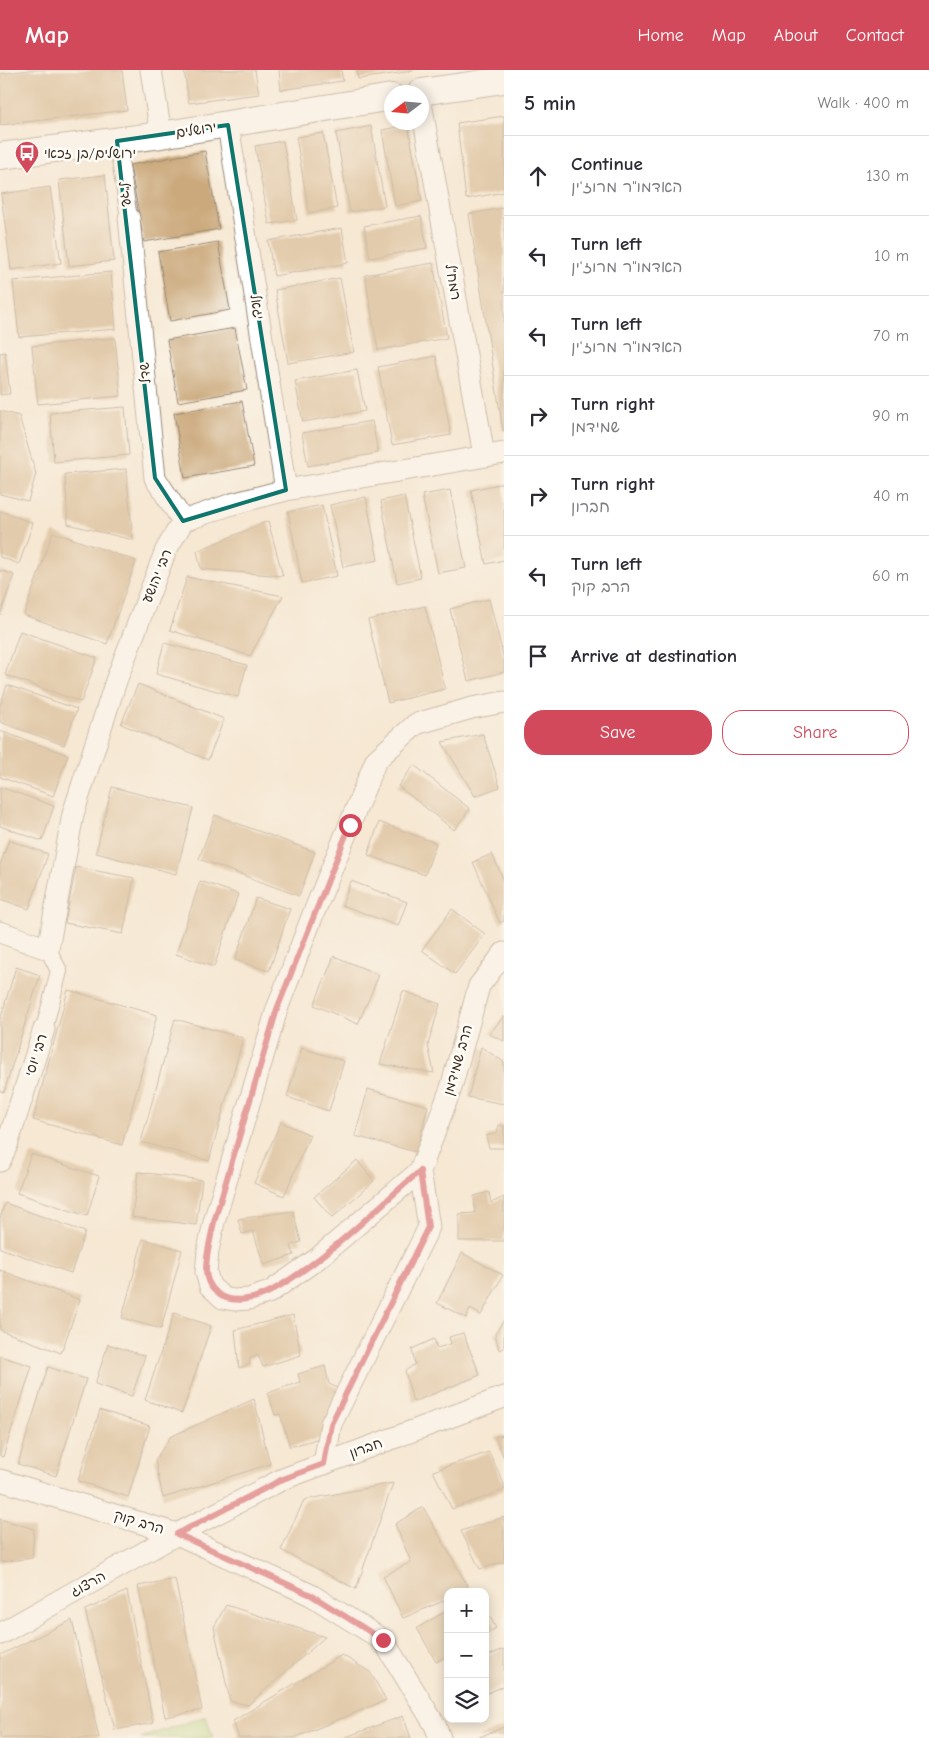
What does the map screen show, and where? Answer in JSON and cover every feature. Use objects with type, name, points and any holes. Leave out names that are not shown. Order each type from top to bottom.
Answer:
[{"type":"street","points":[[151,70],[161,135]]},
{"type":"street","points":[[429,91],[504,80]]},
{"type":"street","name":"ירושלים","points":[[0,156],[228,125],[384,98]]},
{"type":"street","name":"יגאל","points":[[228,125],[286,490]]},
{"type":"street","name":"רמח\"ל","points":[[426,130],[494,454]]},
{"type":"street","name":"שד\"ל","points":[[117,140],[129,218]]},
{"type":"street","name":"שדל","points":[[129,218],[155,478],[183,521]]},
{"type":"street","points":[[183,521],[232,504],[286,490],[494,454]]},
{"type":"street","name":"רבי יהושע","points":[[48,949],[73,814],[119,673],[166,550],[183,521]]},
{"type":"street","points":[[420,1171],[318,1259],[270,1292],[249,1299],[234,1300],[223,1298],[210,1286],[206,1272],[214,1222],[277,1009],[376,760],[416,724],[472,708],[504,702]]},
{"type":"street","points":[[0,932],[48,949]]},
{"type":"street","name":"רבי יוסי","points":[[0,1161],[7,1145],[44,1029],[59,971],[48,949]]},
{"type":"street","name":"הרב שמידמן","points":[[420,1171],[450,1088],[479,986],[504,953]]},
{"type":"street","points":[[324,1464],[331,1424],[428,1227],[420,1171]]},
{"type":"street","name":"חברון","points":[[177,1534],[283,1479],[504,1397]]},
{"type":"street","name":"הרב קוק","points":[[0,1480],[177,1534],[311,1595],[383,1640],[435,1725],[440,1738]]},
{"type":"street","name":"הרצוג","points":[[0,1634],[177,1534]]},
{"type":"highlighted area","points":[[228,125],[286,490],[183,521],[155,478],[117,141]]},
{"type":"green space","points":[[206,1716],[213,1738],[141,1738]]},
{"type":"building","points":[[28,70],[122,70],[127,110],[0,125],[0,74]]},
{"type":"building","points":[[184,70],[255,70],[259,94],[189,103]]},
{"type":"building","points":[[279,70],[341,70],[343,81],[281,90]]},
{"type":"building","points":[[357,70],[413,70],[413,71],[358,79]]},
{"type":"building","points":[[504,116],[504,192],[466,199],[457,123]]},
{"type":"building","points":[[371,126],[385,206],[350,212],[336,133]]},
{"type":"building","points":[[382,130],[409,130],[422,201],[395,206]]},
{"type":"building","points":[[323,133],[337,208],[309,213],[296,137]]},
{"type":"building","points":[[283,141],[297,220],[269,224],[255,146]]},
{"type":"building","points":[[205,151],[219,229],[144,242],[130,165]]},
{"type":"building","points":[[105,175],[114,261],[69,266],[59,180]]},
{"type":"building","points":[[50,187],[61,263],[11,270],[1,194]]},
{"type":"building","points":[[504,208],[504,431],[503,431],[469,214]]},
{"type":"building","points":[[421,216],[427,248],[370,258],[364,226]]},
{"type":"building","points":[[342,228],[348,263],[274,276],[268,241]]},
{"type":"building","points":[[218,242],[230,310],[170,321],[158,252]]},
{"type":"building","points":[[433,263],[447,338],[378,350],[365,275]]},
{"type":"building","points":[[111,272],[116,329],[19,337],[13,281]]},
{"type":"building","points":[[340,278],[354,352],[288,363],[275,290]]},
{"type":"building","points":[[235,328],[247,390],[178,402],[167,340]]},
{"type":"building","points":[[115,338],[121,396],[38,404],[32,346]]},
{"type":"building","points":[[5,352],[10,394],[0,395],[0,353]]},
{"type":"building","points":[[436,356],[451,435],[392,445],[378,367]]},
{"type":"building","points":[[357,370],[365,411],[303,422],[295,381]]},
{"type":"building","points":[[242,401],[254,466],[185,478],[174,413]]},
{"type":"building","points":[[125,407],[129,455],[54,462],[50,413]]},
{"type":"building","points":[[0,411],[19,416],[36,474],[28,501],[0,494]]},
{"type":"building","points":[[372,421],[378,453],[308,466],[302,433]]},
{"type":"building","points":[[126,469],[133,540],[68,524],[65,474]]},
{"type":"building","points":[[504,483],[504,560],[486,564],[471,490]]},
{"type":"building","points":[[450,490],[466,568],[438,573],[422,495]]},
{"type":"building","points":[[404,496],[421,578],[397,583],[381,501]]},
{"type":"building","points":[[366,497],[378,560],[343,567],[330,505]]},
{"type":"building","points":[[322,505],[337,576],[302,583],[288,512]]},
{"type":"building","points":[[0,511],[33,523],[19,564],[0,557]]},
{"type":"building","points":[[268,521],[283,576],[201,569],[197,551]]},
{"type":"building","points":[[53,532],[136,561],[107,644],[24,615]]},
{"type":"building","points":[[0,570],[14,575],[0,615]]},
{"type":"building","points":[[187,577],[283,596],[250,656],[170,630]]},
{"type":"building","points":[[489,599],[504,659],[504,672],[468,681],[450,609]]},
{"type":"building","points":[[425,606],[445,689],[388,703],[368,620]]},
{"type":"building","points":[[20,631],[97,658],[81,702],[5,675]]},
{"type":"building","points":[[164,643],[247,665],[238,697],[156,674]]},
{"type":"building","points":[[138,684],[224,719],[208,760],[121,724]]},
{"type":"building","points":[[7,685],[77,709],[64,745],[0,722],[0,706]]},
{"type":"building","points":[[0,731],[68,755],[53,796],[0,777]]},
{"type":"building","points":[[483,734],[500,787],[475,796],[442,742]]},
{"type":"building","points":[[414,765],[470,809],[454,830],[398,786]]},
{"type":"building","points":[[0,787],[54,806],[42,841],[0,826]]},
{"type":"building","points":[[112,787],[193,808],[176,874],[96,853]]},
{"type":"building","points":[[215,815],[315,852],[299,896],[199,859]]},
{"type":"building","points":[[379,822],[436,843],[425,875],[368,855]]},
{"type":"building","points":[[9,840],[48,854],[29,909],[0,899],[0,865]]},
{"type":"building","points":[[492,854],[504,881],[504,921],[500,923],[473,862]]},
{"type":"building","points":[[76,867],[134,878],[123,934],[65,923]]},
{"type":"building","points":[[200,881],[238,894],[214,967],[176,954]]},
{"type":"building","points":[[351,881],[407,902],[398,926],[342,905]]},
{"type":"building","points":[[256,898],[290,909],[269,971],[235,960]]},
{"type":"building","points":[[452,909],[485,934],[455,974],[422,950]]},
{"type":"building","points":[[334,956],[379,975],[358,1024],[314,1005]]},
{"type":"building","points":[[16,967],[40,975],[4,1092],[0,1091],[0,1020]]},
{"type":"building","points":[[68,990],[157,1015],[122,1145],[33,1120]]},
{"type":"building","points":[[403,991],[440,1004],[428,1045],[434,1073],[380,1064]]},
{"type":"building","points":[[504,1016],[504,1041],[489,1034]]},
{"type":"building","points":[[175,1019],[243,1038],[209,1161],[141,1142]]},
{"type":"building","points":[[481,1047],[504,1062],[504,1104],[468,1097]]},
{"type":"building","points":[[302,1048],[344,1061],[329,1111],[287,1097]]},
{"type":"building","points":[[368,1089],[428,1106],[416,1152],[355,1136]]},
{"type":"building","points":[[281,1122],[310,1135],[284,1196],[254,1183]]},
{"type":"building","points":[[499,1125],[504,1126],[504,1148],[489,1148],[486,1136],[497,1133]]},
{"type":"building","points":[[31,1154],[99,1176],[87,1216],[17,1193]]},
{"type":"building","points":[[357,1160],[374,1181],[332,1218],[314,1197]]},
{"type":"building","points":[[138,1172],[202,1180],[196,1225],[132,1217]]},
{"type":"building","points":[[489,1192],[491,1203],[504,1197],[504,1241],[459,1241],[459,1214],[475,1213],[474,1196]]},
{"type":"building","points":[[5,1203],[85,1232],[71,1273],[0,1248],[0,1218]]},
{"type":"building","points":[[293,1211],[301,1242],[291,1245],[294,1255],[264,1265],[253,1231],[242,1234],[238,1219]]},
{"type":"building","points":[[143,1239],[182,1250],[161,1329],[122,1318]]},
{"type":"building","points":[[462,1253],[503,1275],[481,1315],[470,1309],[466,1318],[437,1303]]},
{"type":"building","points":[[0,1270],[80,1300],[61,1353],[0,1330]]},
{"type":"building","points":[[174,1313],[211,1326],[182,1413],[145,1400]]},
{"type":"building","points":[[293,1315],[301,1355],[263,1367],[258,1355],[249,1359],[250,1364],[239,1368],[235,1330]]},
{"type":"building","points":[[504,1320],[504,1348],[499,1350],[495,1334]]},
{"type":"building","points":[[463,1333],[480,1375],[413,1402],[405,1371],[415,1364],[412,1349],[434,1339],[437,1348],[451,1344],[449,1337]]},
{"type":"building","points":[[108,1344],[145,1356],[132,1396],[95,1384]]},
{"type":"building","points":[[0,1356],[32,1366],[3,1457],[0,1456]]},
{"type":"building","points":[[325,1366],[329,1384],[342,1390],[323,1437],[290,1447],[280,1414],[275,1415],[268,1393],[300,1382],[298,1374]]},
{"type":"building","points":[[48,1367],[86,1379],[56,1476],[18,1464]]},
{"type":"building","points":[[254,1399],[270,1464],[163,1498],[155,1460],[170,1437]]},
{"type":"building","points":[[100,1410],[150,1426],[128,1497],[78,1481]]},
{"type":"building","points":[[504,1435],[504,1458],[495,1437]]},
{"type":"building","points":[[489,1452],[504,1484],[504,1490],[452,1509],[433,1471]]},
{"type":"building","points":[[393,1483],[356,1589],[281,1550],[304,1500]]},
{"type":"building","points":[[423,1507],[469,1588],[444,1588],[444,1601],[403,1618],[383,1576],[411,1562],[395,1524]]},
{"type":"building","points":[[504,1517],[504,1562],[480,1569],[461,1531]]},
{"type":"building","points":[[0,1519],[34,1529],[32,1558],[0,1562]]},
{"type":"building","points":[[175,1579],[202,1710],[165,1717],[138,1586]]},
{"type":"building","points":[[127,1591],[153,1723],[115,1730],[85,1610]]},
{"type":"building","points":[[226,1605],[325,1637],[248,1705],[230,1701],[214,1627]]},
{"type":"building","points":[[444,1612],[444,1658],[436,1662],[417,1628]]},
{"type":"building","points":[[489,1615],[496,1628],[489,1632]]},
{"type":"building","points":[[72,1620],[99,1738],[0,1738],[0,1655]]},
{"type":"building","points":[[504,1649],[504,1686],[489,1692],[489,1678],[489,1655]]},
{"type":"building","points":[[342,1655],[370,1672],[386,1700],[294,1738],[239,1738],[233,1721]]},
{"type":"building","points":[[403,1716],[411,1738],[343,1738]]},
{"type":"building","points":[[504,1727],[504,1738],[477,1738]]},
{"type":"place","name":"ירושלים/בן זכאי","points":[[27,174]]},
{"type":"route","points":[[350,825],[277,1009],[214,1222],[206,1272],[210,1286],[223,1298],[234,1300],[249,1299],[270,1292],[318,1259],[420,1171],[428,1227],[331,1424],[324,1464],[283,1479],[177,1534],[311,1595],[383,1640]]}]
